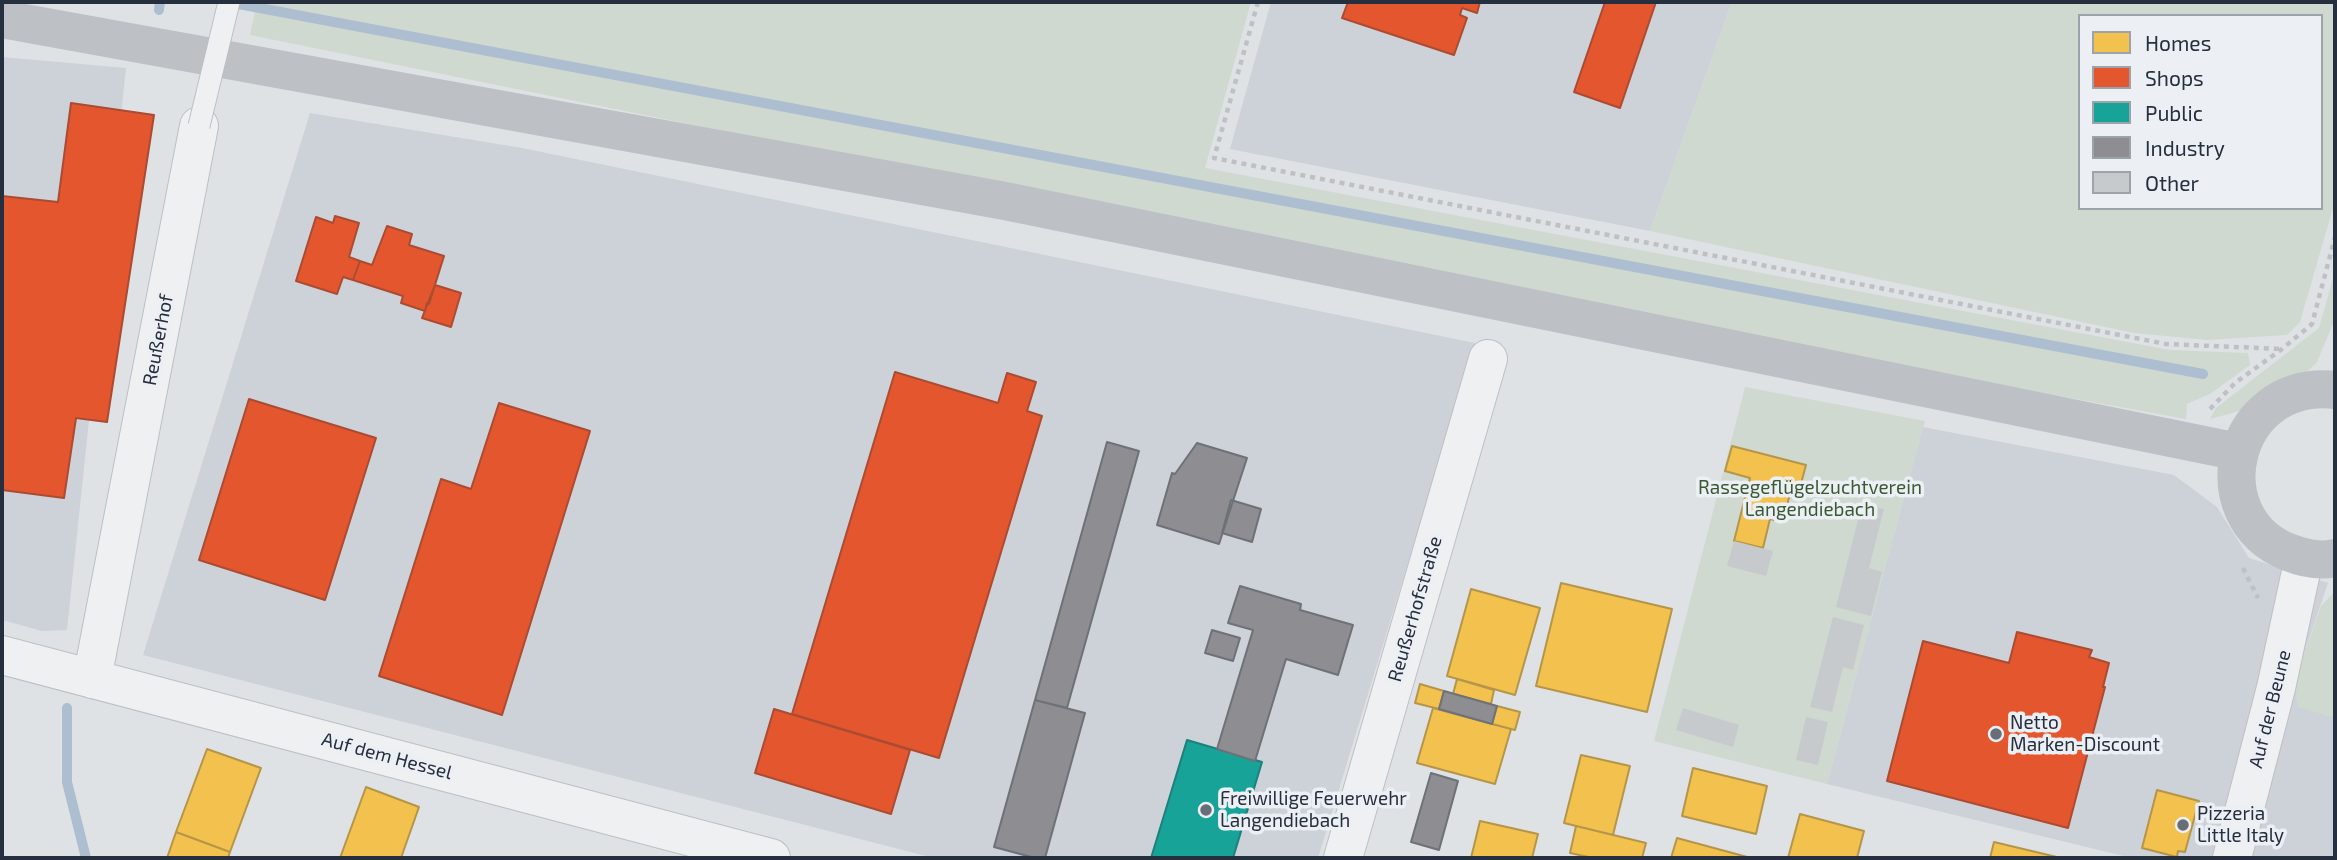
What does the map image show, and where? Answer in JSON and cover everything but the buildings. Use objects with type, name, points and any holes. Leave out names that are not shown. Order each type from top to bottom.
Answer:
[{"type":"main road","points":[[2,6],[130,41]]},
{"type":"main road","points":[[2,19],[1005,201],[2239,452]]},
{"type":"main road","points":[[2320,558],[2278,548],[2257,530],[2242,506],[2236,479],[2239,452],[2250,427],[2268,407],[2291,394],[2317,388],[2335,390]]},
{"type":"street","name":"Reußerhof","points":[[92,679],[200,126]]},
{"type":"street","name":"Reußerhofstraße","points":[[1343,858],[1488,359]]},
{"type":"street","name":"Auf der Beune","points":[[2232,858],[2276,688],[2320,558]]},
{"type":"street","name":"Auf dem Hessel","points":[[2,655],[771,858]]},
{"type":"lane","name":"Reußerhof","points":[[200,126],[229,2]]},
{"type":"path","points":[[1258,2],[1213,158],[2166,344],[2282,349]]},
{"type":"path","points":[[2312,324],[2335,237]]},
{"type":"shaded area","points":[[1271,2],[1732,2],[1650,231],[1230,149]]},
{"type":"shaded area","points":[[2,57],[126,68],[67,630],[42,631],[2,620]]},
{"type":"shaded area","points":[[310,113],[522,148],[1475,343],[1318,858],[934,858],[143,655]]},
{"type":"shaded area","points":[[1923,427],[2174,475],[2217,507],[2249,558],[2328,583],[2294,683],[2328,716],[2335,715],[2335,858],[2132,858],[1827,784]]},
{"type":"green space","points":[[257,2],[1251,2],[1205,168],[2170,350],[2248,353],[2250,365],[2210,394],[2187,404],[2186,419],[1773,344],[250,35]]},
{"type":"green space","points":[[1732,2],[2335,2],[2335,201],[2300,322],[2287,335],[2207,340],[2134,333],[1650,231]]},
{"type":"green space","points":[[2335,271],[2335,319],[2317,362],[2302,377],[2243,410],[2210,419],[2216,408],[2319,328]]},
{"type":"green space","name":"Rassegeflügelzuchtverein Langendiebach","points":[[1745,387],[1925,421],[1827,784],[1654,741]]},
{"type":"green space","points":[[2335,591],[2335,715],[2328,716],[2298,707],[2294,683],[2321,606]]},
{"type":"waterway","points":[[159,10],[160,2]]},
{"type":"waterway","points":[[228,2],[2203,374]]},
{"type":"waterway","points":[[67,708],[67,782],[86,858]]},
{"type":"place","name":"Netto Marken-Discount","points":[[1996,734]]},
{"type":"place","name":"Freiwillige Feuerwehr Langendiebach","points":[[1206,810]]},
{"type":"place","name":"Pizzeria Little Italy","points":[[2183,825]]}]
